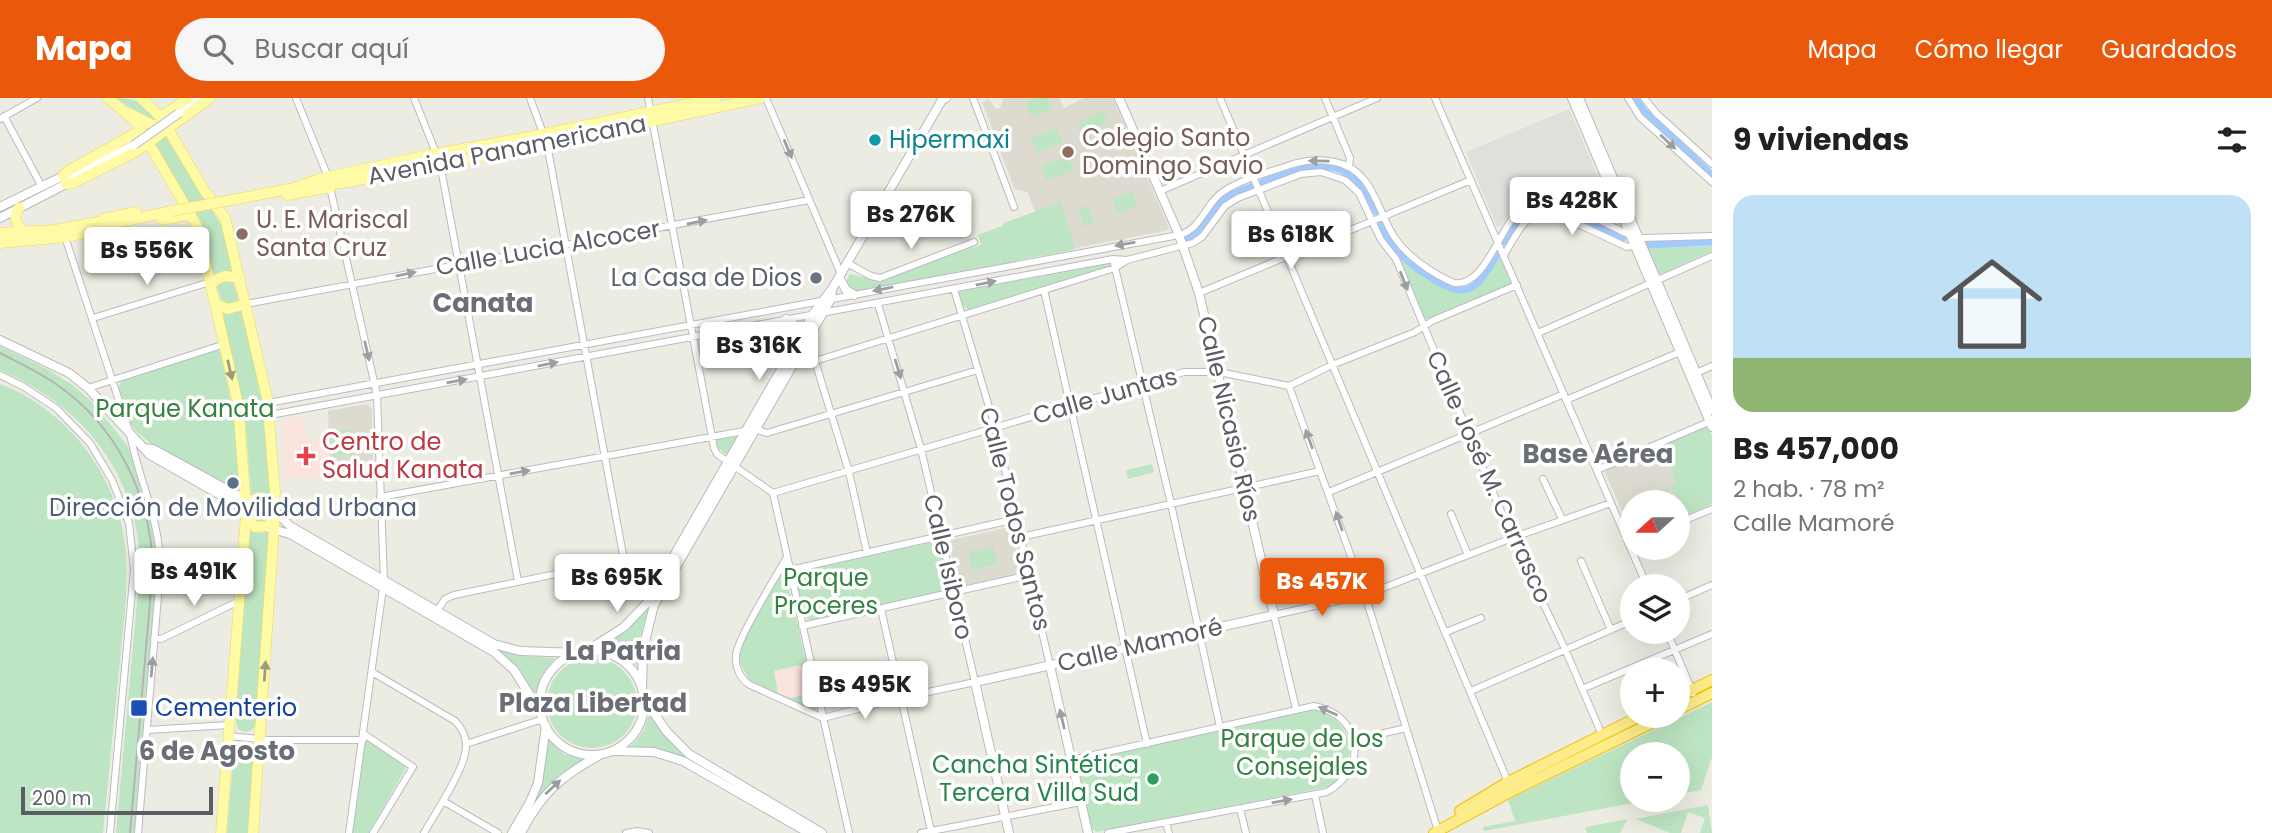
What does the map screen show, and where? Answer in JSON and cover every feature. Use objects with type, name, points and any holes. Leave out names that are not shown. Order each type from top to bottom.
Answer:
[{"type":"highway","points":[[1690,699],[1712,680]]},
{"type":"highway","points":[[1690,695],[1712,693]]},
{"type":"highway","points":[[1422,833],[1436,830],[1620,726]]},
{"type":"highway","points":[[1510,787],[1640,728]]},
{"type":"main road","points":[[108,98],[142,131],[197,226],[240,419],[250,523],[259,528],[270,524],[275,511]]},
{"type":"main road","points":[[141,98],[161,117],[209,197],[225,218],[270,415],[275,511],[253,833]]},
{"type":"main road","points":[[142,131],[68,171],[66,179],[73,183],[137,150],[210,98]]},
{"type":"main road","name":"Avenida Panamericana","points":[[652,117],[716,98]]},
{"type":"main road","name":"Avenida Panamericana","points":[[0,233],[116,223],[760,98]]},
{"type":"main road","points":[[161,117],[195,99]]},
{"type":"main road","points":[[125,112],[150,124],[168,128]]},
{"type":"main road","name":"Avenida Panamericana","points":[[294,188],[342,183],[439,159]]},
{"type":"main road","points":[[209,197],[326,181],[342,183]]},
{"type":"main road","points":[[218,208],[326,181]]},
{"type":"main road","points":[[184,202],[107,218],[99,226],[111,230],[191,214]]},
{"type":"main road","points":[[19,208],[15,216],[16,222],[24,231]]},
{"type":"main road","name":"Avenida Panamericana","points":[[0,243],[65,237],[99,226]]},
{"type":"main road","points":[[210,282],[225,276],[240,278]]},
{"type":"main road","points":[[215,304],[228,309],[246,304]]},
{"type":"main road","points":[[248,506],[266,499],[275,511]]},
{"type":"main road","points":[[221,833],[248,506]]},
{"type":"street","points":[[37,98],[2,117],[42,187]]},
{"type":"street","points":[[296,98],[326,181],[377,396],[384,585],[349,833]]},
{"type":"street","points":[[414,98],[439,159],[519,581]]},
{"type":"street","points":[[530,98],[546,139],[624,560],[660,586]]},
{"type":"street","points":[[648,98],[712,437],[717,454],[773,493],[849,833]]},
{"type":"street","points":[[766,98],[846,290],[854,295]]},
{"type":"street","points":[[973,98],[1014,207]]},
{"type":"street","name":"Calle Nicasio Ríos","points":[[1119,98],[1180,235],[1199,293],[1296,709]]},
{"type":"street","points":[[1220,98],[1510,787]]},
{"type":"street","points":[[1325,98],[1350,158],[1349,167]]},
{"type":"street","points":[[1160,191],[1377,98]]},
{"type":"street","points":[[1435,98],[1620,521]]},
{"type":"street","points":[[1572,98],[1693,374],[1711,423],[1597,470]]},
{"type":"street","points":[[1579,98],[1635,241]]},
{"type":"street","points":[[1628,98],[1640,117],[1701,164],[1712,164]]},
{"type":"street","points":[[1644,98],[1701,164],[1712,182]]},
{"type":"street","points":[[0,218],[66,179],[134,145],[195,99]]},
{"type":"street","points":[[798,349],[801,338],[832,294],[840,275],[942,99]]},
{"type":"street","points":[[268,403],[822,301],[832,294],[854,295],[1180,235],[1192,230],[1213,200],[1223,192],[1254,178],[1308,161],[1324,160],[1349,167],[1367,181],[1395,237],[1410,254],[1454,283],[1469,281],[1521,207],[1537,199],[1555,201],[1635,241],[1712,236]]},
{"type":"street","name":"Calle José M. Carrasco","points":[[1184,247],[1202,237],[1225,206],[1259,189],[1307,173],[1334,174],[1359,193],[1381,240],[1396,260],[1512,538],[1602,735]]},
{"type":"street","points":[[0,208],[42,187],[66,179]]},
{"type":"street","points":[[1199,293],[1471,180]]},
{"type":"street","name":"Calle Lucia Alcocer","points":[[246,304],[810,200]]},
{"type":"street","points":[[1504,255],[1530,216],[1541,211],[1550,211],[1627,247],[1635,241]]},
{"type":"street","points":[[65,237],[158,528],[160,562],[155,639],[138,833]]},
{"type":"street","points":[[847,263],[880,278],[974,242]]},
{"type":"street","points":[[270,415],[1114,259],[1127,260],[1184,247]]},
{"type":"street","points":[[1538,332],[1712,256]]},
{"type":"street","points":[[1114,259],[1220,727]]},
{"type":"street","points":[[815,361],[1115,268],[1127,260]]},
{"type":"street","points":[[93,318],[210,282]]},
{"type":"street","points":[[1653,282],[1680,352],[1712,410]]},
{"type":"street","points":[[1436,830],[1365,596],[1289,386],[1517,285]]},
{"type":"street","name":"Calle Todos Santos","points":[[954,289],[995,427],[1088,833]]},
{"type":"street","points":[[1044,290],[1147,744]]},
{"type":"street","points":[[512,833],[538,783],[543,719],[540,701],[546,680],[560,663],[624,627],[660,586],[818,314],[822,301]]},
{"type":"street","name":"Calle Isiboro","points":[[878,304],[921,449],[1009,833]]},
{"type":"street","points":[[786,319],[794,325],[801,338]]},
{"type":"street","points":[[0,340],[63,370],[88,388],[150,455],[238,505],[248,506]]},
{"type":"street","points":[[88,388],[225,344]]},
{"type":"street","points":[[798,349],[815,361],[849,472],[867,553]]},
{"type":"street","points":[[1329,492],[1468,432],[1680,352]]},
{"type":"street","points":[[1693,374],[1712,366]]},
{"type":"street","points":[[380,497],[751,430],[767,433],[978,370]]},
{"type":"street","name":"Calle Juntas","points":[[773,493],[1184,372],[1219,372],[1289,386]]},
{"type":"street","points":[[0,376],[32,391],[56,408],[90,443],[112,480],[128,523],[134,569],[110,833]]},
{"type":"street","points":[[144,448],[153,449],[248,506]]},
{"type":"street","points":[[1021,537],[1320,471]]},
{"type":"street","points":[[1543,479],[1562,519]]},
{"type":"street","name":"Calle Mamoré","points":[[822,718],[1125,647],[1365,596],[1562,519],[1611,503]]},
{"type":"street","points":[[1690,518],[1712,509]]},
{"type":"street","points":[[275,511],[290,526],[494,652],[514,670],[555,739],[568,749],[583,754],[600,755]]},
{"type":"street","points":[[1451,514],[1468,555]]},
{"type":"street","points":[[790,570],[1016,519]]},
{"type":"street","points":[[259,528],[290,534],[494,644],[538,653],[603,653],[623,662],[637,678],[642,693],[667,732],[689,754],[822,833]]},
{"type":"street","points":[[787,557],[740,641],[736,661],[738,671],[750,685],[822,718]]},
{"type":"street","points":[[437,611],[445,598],[454,595],[624,560]]},
{"type":"street","points":[[1581,561],[1611,629]]},
{"type":"street","points":[[802,626],[1030,575]]},
{"type":"street","points":[[1690,595],[1712,585]]},
{"type":"street","points":[[611,752],[626,743],[637,730],[643,713],[646,633],[660,586]]},
{"type":"street","points":[[155,639],[161,639],[239,601]]},
{"type":"street","points":[[881,609],[931,831]]},
{"type":"street","points":[[1446,632],[1481,618]]},
{"type":"street","points":[[1471,691],[1620,625]]},
{"type":"street","points":[[1582,689],[1712,634]]},
{"type":"street","points":[[1672,644],[1694,695]]},
{"type":"street","points":[[372,673],[455,721],[464,733],[467,744],[463,762],[424,833]]},
{"type":"street","points":[[1071,760],[1314,706],[1326,708],[1337,715],[1354,740],[1354,756],[1349,775],[1336,788],[1315,795],[1108,833]]},
{"type":"street","points":[[467,744],[543,719]]},
{"type":"street","points":[[147,730],[229,725]]},
{"type":"street","points":[[1354,740],[1406,728]]},
{"type":"street","points":[[229,736],[260,739],[363,737],[413,767],[373,833]]},
{"type":"street","points":[[521,833],[531,813],[548,790],[570,773],[600,755],[611,752],[654,752],[683,761],[809,833]]},
{"type":"street","points":[[1315,795],[1323,833]]},
{"type":"street","points":[[443,801],[498,833]]},
{"type":"street","points":[[920,833],[1081,802]]},
{"type":"street","points":[[1240,809],[1246,833]]},
{"type":"street","points":[[1166,823],[1169,833]]},
{"type":"street","points":[[625,833],[649,833]]},
{"type":"shaded area","name":"Colegio Santo Domingo Savio","points":[[1003,98],[1059,98],[1064,108],[1084,98],[1113,98],[1169,228],[1165,231],[1075,248],[1061,203],[1035,212],[1028,193],[1014,188],[982,102],[989,99],[996,109],[1000,108]]},
{"type":"shaded area","points":[[1569,109],[1608,200],[1609,209],[1595,212],[1559,195],[1534,194],[1518,203],[1502,225],[1497,227],[1466,152]]},
{"type":"shaded area","points":[[366,404],[372,408],[373,475],[330,477],[328,411]]},
{"type":"shaded area","name":"Centro de Salud Kanata","points":[[303,416],[307,440],[329,440],[330,477],[285,478],[281,422]]},
{"type":"shaded area","points":[[1661,446],[1676,483],[1672,486],[1674,490],[1620,490],[1620,506],[1605,473],[1607,469]]},
{"type":"shaded area","points":[[1013,528],[1022,570],[1020,573],[958,587],[949,543],[951,540]]},
{"type":"shaded area","points":[[801,665],[808,694],[790,698],[778,692],[774,672]]},
{"type":"green space","points":[[116,98],[142,105],[160,126],[151,122]]},
{"type":"green space","points":[[1048,98],[1052,109],[1031,117],[1026,102]]},
{"type":"green space","points":[[1103,111],[1107,122],[1082,133],[1078,122]]},
{"type":"green space","points":[[1057,128],[1063,142],[1037,153],[1031,138]]},
{"type":"green space","points":[[165,135],[222,226],[234,273],[214,277],[201,223],[154,142]]},
{"type":"green space","points":[[1068,156],[1073,170],[1047,181],[1041,166]]},
{"type":"green space","points":[[1132,191],[1138,205],[1118,214],[1112,199]]},
{"type":"green space","points":[[1061,202],[1075,248],[1072,250],[855,291],[848,288],[846,281],[850,274],[882,281],[981,245],[978,235]]},
{"type":"green space","points":[[1089,206],[1093,224],[1083,226],[1079,208]]},
{"type":"green space","points":[[1712,246],[1712,251],[1661,274],[1657,274],[1646,248]]},
{"type":"green space","points":[[1396,254],[1443,287],[1463,292],[1480,282],[1499,255],[1511,283],[1427,320]]},
{"type":"green space","points":[[1110,263],[1111,267],[969,310],[962,306],[958,292]]},
{"type":"green space","points":[[223,279],[233,282],[239,301],[232,306],[222,302],[217,287]]},
{"type":"green space","points":[[242,309],[262,398],[270,495],[261,492],[251,494],[245,418],[222,311]]},
{"type":"green space","points":[[0,346],[47,369],[74,386],[92,402],[127,445],[156,535],[158,573],[135,833],[116,833],[140,569],[137,535],[130,503],[101,448],[81,424],[57,403],[30,385],[0,370]]},
{"type":"green space","name":"Parque Kanata","points":[[218,350],[221,354],[234,416],[240,482],[235,489],[150,443],[137,432],[130,423],[118,388],[126,379]]},
{"type":"green space","points":[[0,384],[24,395],[67,427],[99,469],[120,518],[126,551],[126,599],[103,833],[0,833]]},
{"type":"green space","points":[[1708,427],[1712,436],[1712,504],[1690,514],[1690,490],[1673,490],[1671,485],[1676,483],[1661,446]]},
{"type":"green space","points":[[351,430],[352,455],[333,456],[332,431]]},
{"type":"green space","points":[[740,436],[729,457],[717,447],[716,440]]},
{"type":"green space","points":[[1152,464],[1154,472],[1128,479],[1126,470]]},
{"type":"green space","points":[[256,504],[264,504],[269,513],[267,520],[256,522],[251,517],[251,509]]},
{"type":"green space","points":[[249,531],[269,532],[256,723],[252,730],[245,732],[238,729],[236,721]]},
{"type":"green space","name":"Parque Proceres","points":[[938,541],[950,588],[948,590],[811,621],[806,618],[795,578],[799,572]]},
{"type":"green space","points":[[993,546],[997,564],[972,570],[968,552]]},
{"type":"green space","name":"Parque Proceres","points":[[785,571],[817,708],[815,711],[749,680],[740,663],[745,638]],"holes":[[[801,665],[808,694],[790,698],[778,693],[774,671]]]},
{"type":"green space","points":[[650,603],[639,641],[639,667],[622,654],[602,646],[629,628]]},
{"type":"green space","points":[[488,644],[524,656],[555,658],[541,676],[535,696],[518,671]]},
{"type":"green space","points":[[592,658],[609,661],[624,671],[634,686],[637,703],[634,720],[624,735],[609,745],[592,748],[575,745],[560,735],[550,720],[547,703],[550,686],[560,671],[575,661]]},
{"type":"green space","points":[[1712,702],[1712,757],[1701,790],[1690,792],[1690,742],[1629,742],[1658,728],[1690,728],[1690,713]]},
{"type":"green space","name":"Parque de los Consejales","points":[[1313,710],[1327,714],[1338,722],[1349,743],[1346,767],[1339,778],[1328,787],[1097,832],[1090,828],[1076,765],[1081,761]]},
{"type":"green space","points":[[650,711],[670,741],[693,761],[666,751],[630,748],[644,730]]},
{"type":"green space","points":[[365,739],[407,766],[369,833],[351,833]]},
{"type":"green space","points":[[547,739],[564,754],[584,760],[554,780],[535,802],[543,781]]},
{"type":"green space","points":[[244,742],[251,745],[253,753],[248,833],[227,833],[234,751],[237,744]]},
{"type":"green space","points":[[1620,746],[1620,805],[1484,831],[1483,827],[1515,821],[1508,800]]},
{"type":"green space","points":[[1708,805],[1712,833],[1700,833],[1705,818],[1688,812],[1690,808]]},
{"type":"green space","points":[[1672,812],[1688,812],[1681,833],[1670,833],[1636,819]]},
{"type":"green space","points":[[1628,819],[1620,833],[1587,833],[1585,827]]},
{"type":"waterway","points":[[1635,98],[1644,111],[1712,175]]},
{"type":"waterway","points":[[1263,182],[1314,167],[1342,170],[1355,178],[1376,211]]},
{"type":"waterway","points":[[1187,238],[1223,200],[1250,187]]},
{"type":"waterway","points":[[1505,242],[1524,214],[1537,207],[1561,209],[1575,214],[1623,238]]},
{"type":"waterway","points":[[1381,224],[1390,243],[1400,254],[1418,269],[1450,288],[1460,290],[1473,287],[1496,256]]},
{"type":"waterway","points":[[1648,245],[1712,242]]},
{"type":"tram line","points":[[0,353],[56,384],[96,420],[113,441],[126,464],[145,514],[153,567],[130,833]]},
{"type":"place","name":"Hipermaxi","points":[[875,140]]},
{"type":"place","name":"Colegio Santo Domingo Savio","points":[[1068,152]]},
{"type":"place","name":"U. E. Mariscal Santa Cruz","points":[[242,234]]},
{"type":"place","name":"La Casa de Dios","points":[[816,278]]},
{"type":"place","name":"Centro de Salud Kanata","points":[[306,456]]},
{"type":"place","name":"Dirección de Movilidad Urbana","points":[[233,483]]},
{"type":"place","name":"Cementerio","points":[[139,708]]},
{"type":"place","name":"Cancha Sintética Tercera Villa Sud","points":[[1153,779]]},
{"type":"district","name":"Canata","points":[[483,303]]},
{"type":"district","name":"Base Aérea","points":[[1598,454]]},
{"type":"district","name":"La Patria","points":[[623,651]]},
{"type":"district","name":"Plaza Libertad","points":[[593,703]]},
{"type":"district","name":"6 de Agosto","points":[[217,751]]}]
